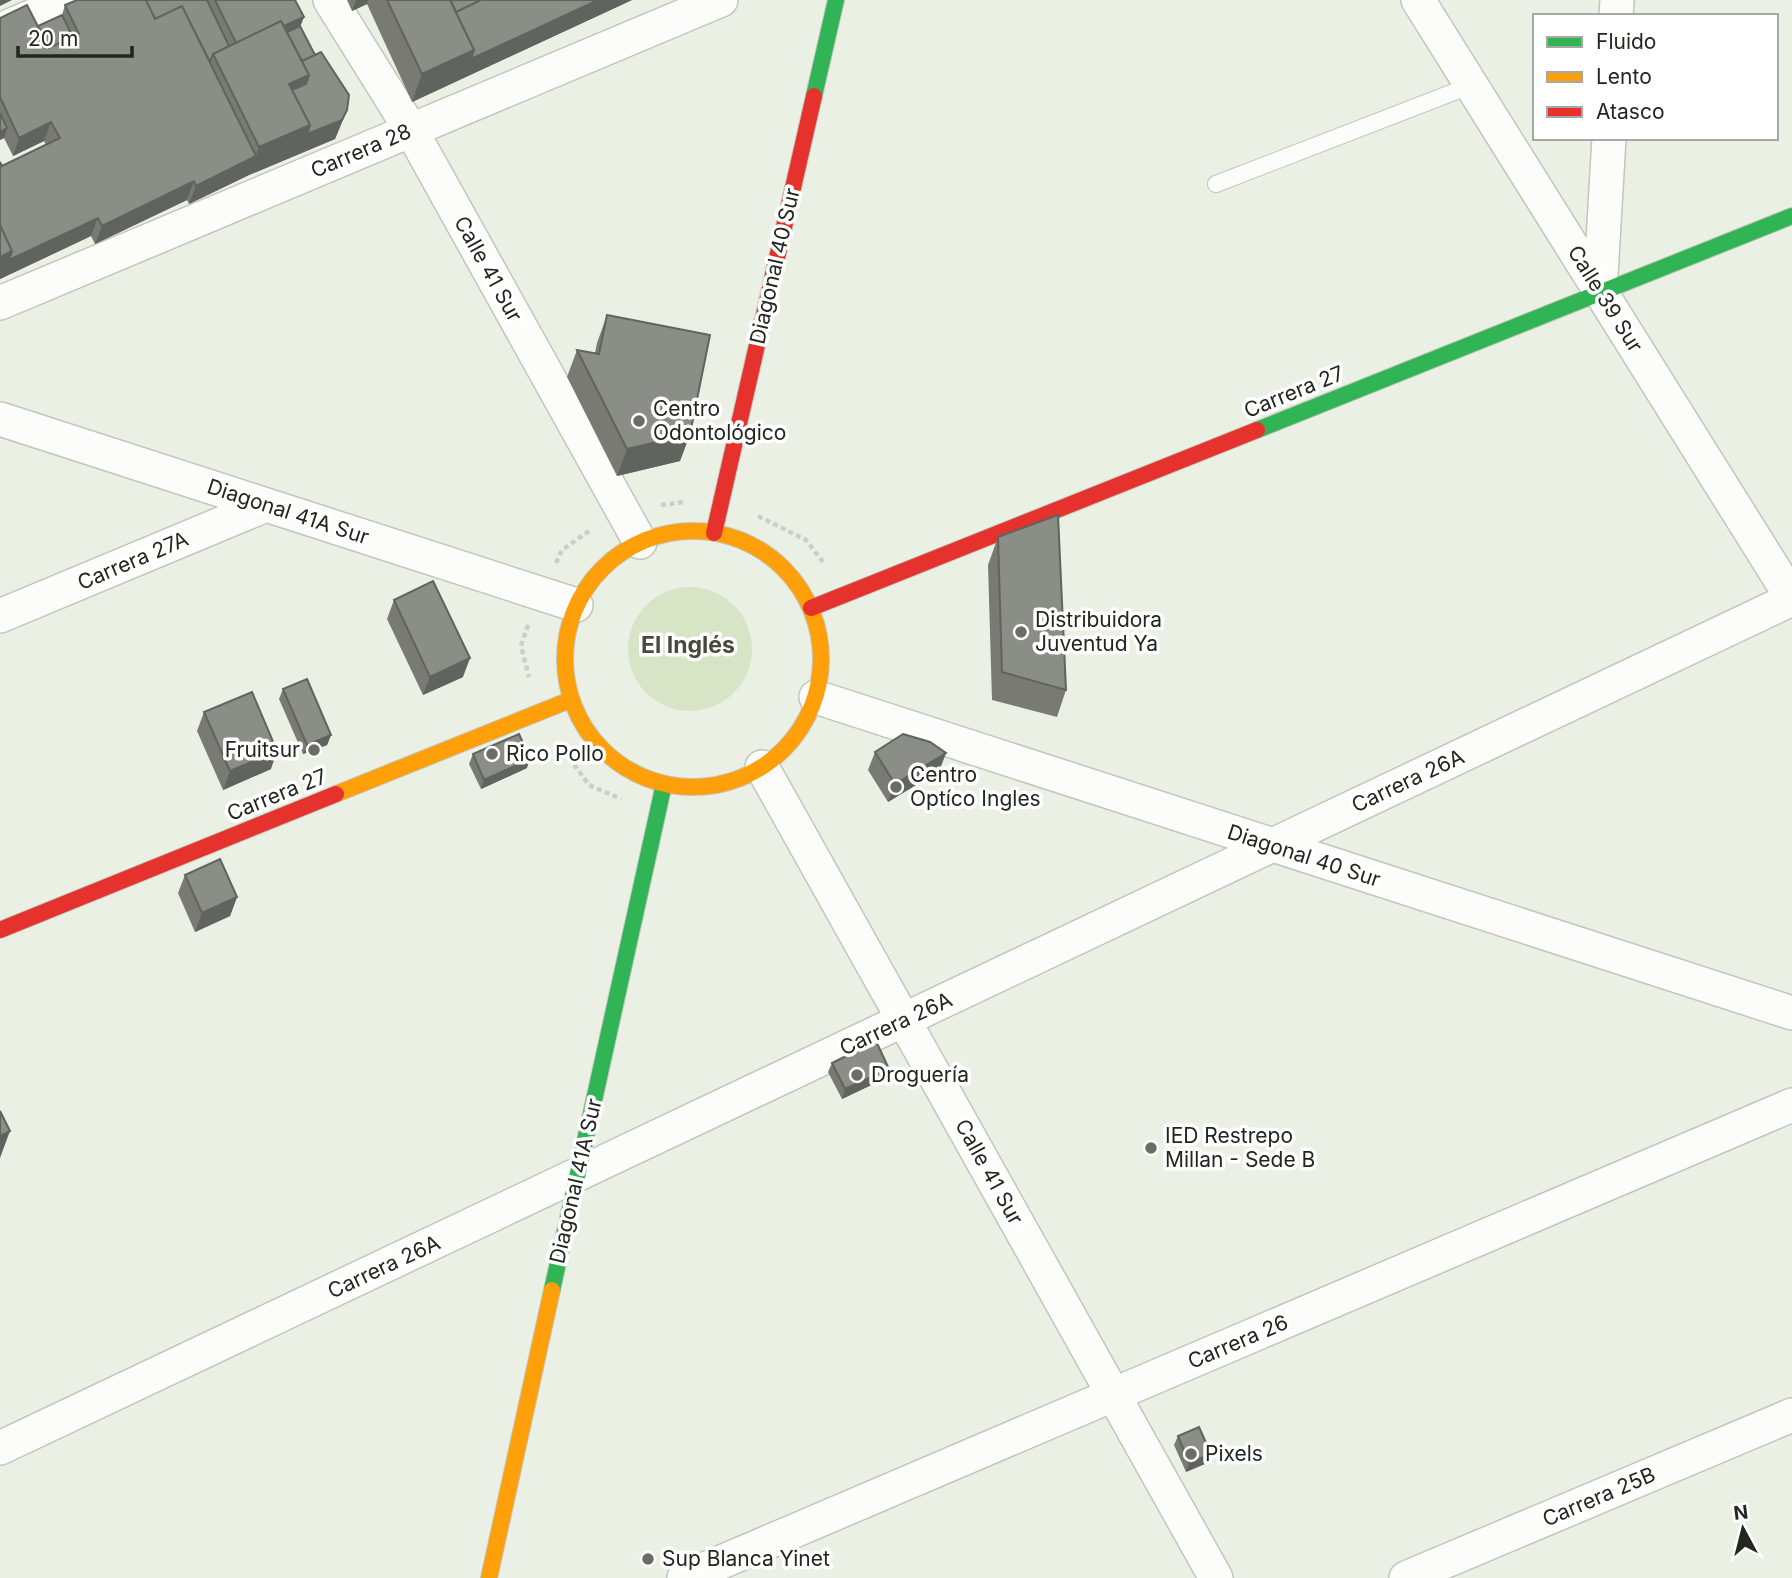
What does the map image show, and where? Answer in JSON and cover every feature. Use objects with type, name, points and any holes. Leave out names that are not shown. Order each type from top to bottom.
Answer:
[{"type":"street","points":[[0,30],[70,0]]},
{"type":"street","name":"Calle 41 Sur","points":[[330,0],[411,130],[640,542]]},
{"type":"street","name":"Carrera 28","points":[[0,303],[721,0]]},
{"type":"street","name":"Diagonal 40 Sur","points":[[714,533],[836,0]]},
{"type":"street","name":"Calle 39 Sur","points":[[1418,0],[1792,599]]},
{"type":"street","points":[[1600,292],[1609,140]]},
{"type":"street","name":"Carrera 27","points":[[811,608],[1792,216]]},
{"type":"street","name":"Diagonal 41A Sur","points":[[0,419],[576,605]]},
{"type":"street","name":"Carrera 27A","points":[[0,616],[266,505]]},
{"type":"street","points":[[688,531],[714,533],[754,546],[788,572],[811,608],[820,637],[822,667],[816,696],[804,724],[786,748],[762,767],[731,782],[698,788],[664,784],[632,773],[606,755],[584,729],[570,700],[564,652],[567,628],[576,605],[592,579],[614,558],[640,542],[688,531]]},
{"type":"street","name":"Carrera 26A","points":[[0,1448],[1792,599]]},
{"type":"street","name":"Diagonal 40 Sur","points":[[816,696],[1792,1013]]},
{"type":"street","name":"Carrera 27","points":[[1,928],[570,700]]},
{"type":"street","name":"Calle 41 Sur","points":[[762,767],[1216,1578]]},
{"type":"street","name":"Diagonal 41A Sur","points":[[489,1578],[664,784]]},
{"type":"street","name":"Carrera 26","points":[[684,1578],[1792,1105]]},
{"type":"street","name":"Carrera 25B","points":[[1406,1578],[1792,1415]]},
{"type":"lane","points":[[1216,184],[1472,85]]},
{"type":"path","points":[[657,815],[589,785],[537,714],[521,646],[540,594],[562,550],[622,509],[722,498],[806,540],[848,593]]},
{"type":"green space","points":[[690,587],[714,592],[734,605],[747,625],[752,649],[747,673],[734,693],[714,706],[690,711],[666,706],[646,693],[633,673],[628,649],[633,625],[646,605],[666,592]]},
{"type":"building","points":[[77,0],[146,0],[155,19],[182,6],[256,156],[196,186],[194,181],[102,226],[98,218],[9,260],[12,251],[0,225],[0,162],[2,166],[60,138],[51,122],[19,138],[0,97],[0,18],[27,5],[49,48],[79,34],[65,5]]},
{"type":"building","points":[[146,0],[207,0],[229,46],[213,54],[210,62],[182,6],[155,19]]},
{"type":"building","points":[[215,0],[295,0],[304,17],[284,26],[281,21],[236,43]]},
{"type":"building","points":[[387,0],[450,0],[474,50],[422,74]]},
{"type":"building","points":[[481,0],[456,12],[451,1]]},
{"type":"building","points":[[481,0],[598,0],[471,59],[474,50],[456,12]]},
{"type":"building","points":[[62,15],[73,37],[49,48],[38,26]]},
{"type":"building","points":[[281,21],[309,75],[289,84],[310,125],[259,147],[213,54]]},
{"type":"building","points":[[300,26],[315,55],[302,61],[287,32]]},
{"type":"building","points":[[321,52],[349,95],[347,110],[342,120],[307,134],[310,125],[292,90],[306,84],[309,75],[302,61]]},
{"type":"building","points":[[0,113],[7,128],[0,132]]},
{"type":"building","points":[[0,225],[12,251],[0,257]]},
{"type":"building","name":"Centro Odontológico","points":[[607,315],[710,335],[690,434],[627,449],[577,350],[599,354]]},
{"type":"building","name":"Distribuidora Juventud Ya","points":[[1058,515],[1066,690],[1002,672],[998,537]]},
{"type":"building","points":[[433,581],[470,658],[430,677],[394,600]]},
{"type":"building","points":[[307,679],[331,735],[307,745],[283,689]]},
{"type":"building","points":[[252,692],[277,751],[230,771],[204,712]]},
{"type":"building","points":[[519,734],[530,759],[484,780],[473,754]]},
{"type":"building","points":[[903,734],[930,742],[946,753],[895,784],[875,752]]},
{"type":"building","points":[[220,859],[237,897],[202,913],[185,875]]},
{"type":"building","name":"Droguería","points":[[876,1041],[889,1069],[845,1089],[832,1063]]},
{"type":"building","points":[[0,1111],[10,1131],[0,1136]]},
{"type":"building","points":[[1199,1427],[1211,1454],[1189,1463],[1178,1436]]},
{"type":"traffic: fast","points":[[814,96],[836,0]]},
{"type":"traffic: fast","points":[[1257,430],[1792,216]]},
{"type":"traffic: fast","points":[[552,1290],[664,784]]},
{"type":"traffic: slow","points":[[680,531],[706,531],[730,536],[753,546],[784,568],[800,588],[816,622],[821,659],[816,696],[800,730],[784,750],[764,766],[730,782],[706,787],[680,787],[656,782],[633,772],[602,750],[586,730],[570,696],[565,672],[565,646],[570,622],[580,599],[602,568],[622,552],[656,536],[680,531]]},
{"type":"traffic: slow","points":[[336,794],[570,700]]},
{"type":"traffic: slow","points":[[489,1578],[552,1290]]},
{"type":"traffic: jam","points":[[714,533],[814,96]]},
{"type":"traffic: jam","points":[[811,608],[1257,430]]},
{"type":"traffic: jam","points":[[0,930],[336,794]]},
{"type":"place","name":"Centro Odontológico","points":[[639,421]]},
{"type":"place","name":"Distribuidora Juventud Ya","points":[[1021,632]]},
{"type":"place","name":"Fruitsur","points":[[314,750]]},
{"type":"place","name":"Rico Pollo","points":[[492,754]]},
{"type":"place","name":"Centro Optíco Ingles","points":[[896,787]]},
{"type":"place","name":"Droguería","points":[[857,1075]]},
{"type":"place","name":"IED Restrepo Millan - Sede B","points":[[1151,1148]]},
{"type":"place","name":"Pixels","points":[[1191,1454]]},
{"type":"place","name":"Sup Blanca Yinet","points":[[648,1559]]},
{"type":"district","name":"El Inglés","points":[[688,645]]}]
